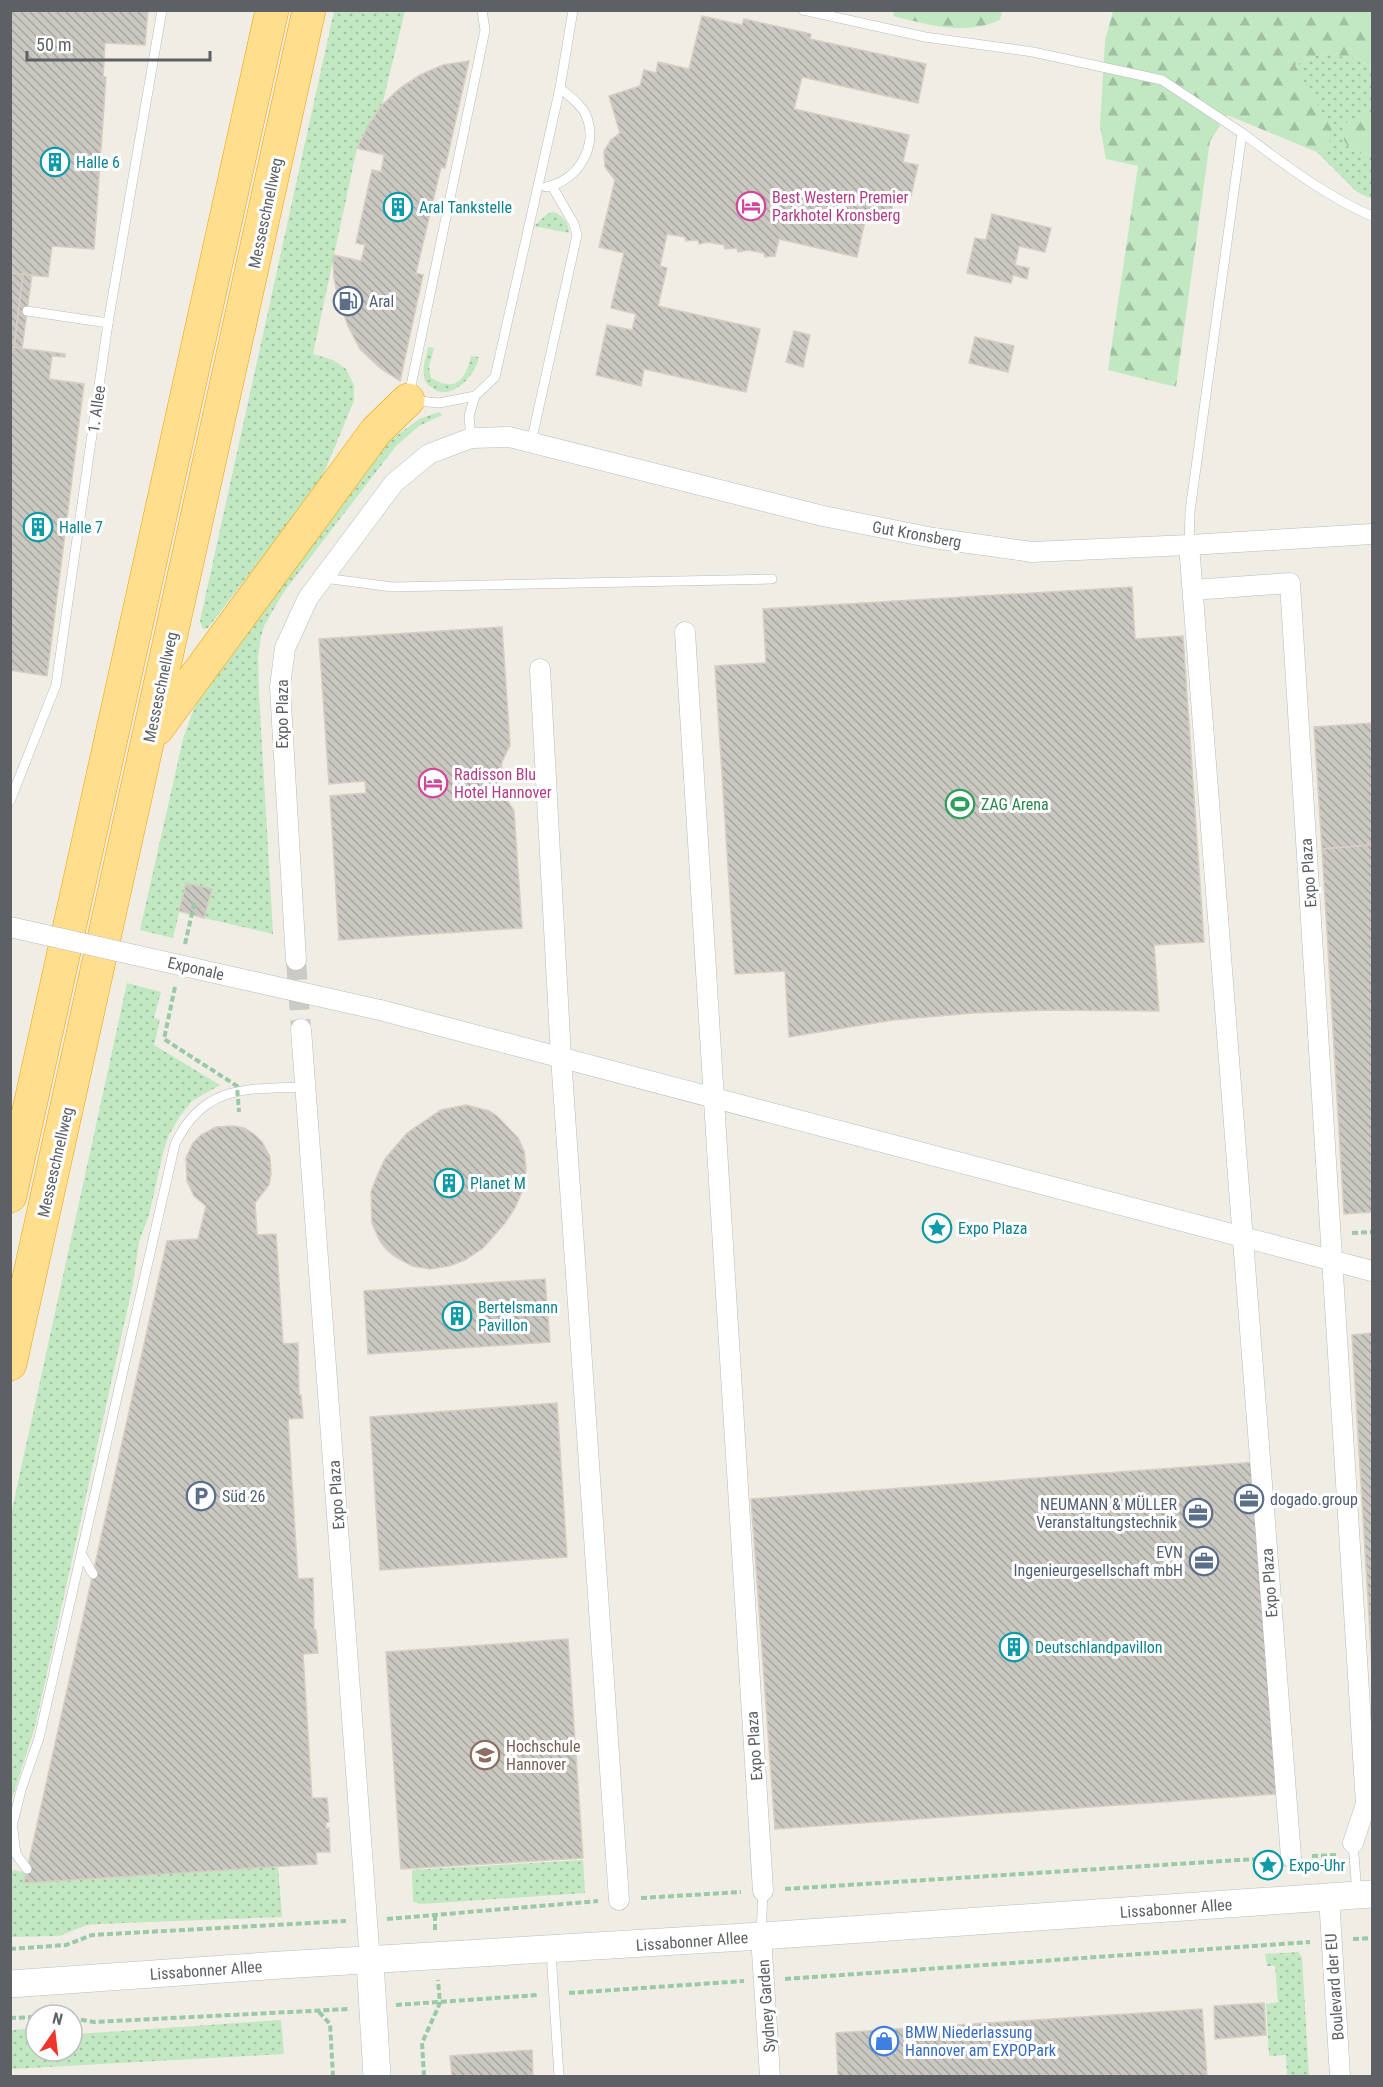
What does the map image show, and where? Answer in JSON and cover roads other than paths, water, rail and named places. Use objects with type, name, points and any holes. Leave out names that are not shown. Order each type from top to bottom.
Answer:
[{"type":"highway","points":[[10,1196],[272,10]]},
{"type":"highway","name":"Messeschnellweg","points":[[10,1364],[309,10]]},
{"type":"highway","points":[[149,740],[376,431],[408,400]]},
{"type":"main road","name":"Lissabonner Allee","points":[[10,1984],[1365,1895]]},
{"type":"main road","points":[[370,1961],[377,2076]]},
{"type":"street","name":"Gut Kronsberg","points":[[471,438],[509,437],[823,516],[933,538],[1032,552],[1372,534]]},
{"type":"street","name":"Expo Plaza","points":[[296,960],[280,687],[285,648],[308,598],[394,483],[429,454],[471,438]]},
{"type":"street","name":"Expo Plaza","points":[[1190,545],[1291,1857]]},
{"type":"street","name":"Expo Plaza","points":[[1193,590],[1290,583],[1366,1804],[1353,1848]]},
{"type":"street","name":"Expo Plaza","points":[[685,632],[763,1891]]},
{"type":"street","points":[[540,669],[561,1057],[619,1900]]},
{"type":"street","name":"Exponale","points":[[10,927],[380,1010],[561,1057]]},
{"type":"street","name":"Expo Plaza","points":[[301,1029],[370,1961]]},
{"type":"street","points":[[561,1057],[1372,1271]]},
{"type":"street","name":"Boulevard der EU","points":[[1329,1897],[1340,2076]]},
{"type":"street","name":"Sydney Garden","points":[[761,1936],[770,2076]]},
{"type":"lane","name":"1. Allee","points":[[10,801],[56,685],[108,323],[162,10]]},
{"type":"lane","points":[[482,10],[485,30],[408,400],[440,403],[475,396],[495,377],[560,88],[573,10]]},
{"type":"lane","points":[[803,10],[925,37],[1034,52],[1162,80],[1242,133],[1296,173],[1354,208],[1372,216]]},
{"type":"lane","points":[[538,188],[552,186],[568,178],[580,168],[590,141],[585,114],[577,103],[560,88]]},
{"type":"lane","points":[[1190,545],[1190,511],[1242,133]]},
{"type":"lane","points":[[531,444],[577,235],[574,224],[552,186]]},
{"type":"lane","points":[[27,311],[108,323]]},
{"type":"lane","points":[[471,438],[470,416],[475,396]]},
{"type":"lane","points":[[324,579],[392,587],[772,579]]},
{"type":"lane","points":[[27,1869],[16,1854],[11,1832],[21,1790],[39,1738],[173,1154],[183,1127],[200,1109],[228,1093],[247,1089],[305,1087]]},
{"type":"lane","points":[[82,1555],[93,1574]]},
{"type":"lane","points":[[1353,1848],[1365,1895]]},
{"type":"lane","points":[[761,1936],[764,1910],[763,1891]]},
{"type":"lane","points":[[551,1949],[559,2076]]},
{"type":"tunnel","points":[[296,960],[301,1029]]},
{"type":"place","name":"Halle 6","points":[[55,162]]},
{"type":"place","name":"Best Western Premier Parkhotel Kronsberg","points":[[751,206]]},
{"type":"place","name":"Aral Tankstelle","points":[[398,207]]},
{"type":"place","name":"Aral","points":[[348,301]]},
{"type":"place","name":"Halle 7","points":[[38,527]]},
{"type":"place","name":"Radisson Blu Hotel Hannover","points":[[433,783]]},
{"type":"place","name":"ZAG Arena","points":[[960,804]]},
{"type":"place","name":"Planet M","points":[[449,1183]]},
{"type":"place","name":"Expo Plaza","points":[[937,1228]]},
{"type":"place","name":"Bertelsmann Pavillon","points":[[457,1316]]},
{"type":"place","name":"Süd 26","points":[[201,1496]]},
{"type":"place","name":"dogado.group","points":[[1249,1499]]},
{"type":"place","name":"NEUMANN & MÜLLER Veranstaltungstechnik","points":[[1198,1513]]},
{"type":"place","name":"EVN Ingenieurgesellschaft mbH","points":[[1204,1561]]},
{"type":"place","name":"Deutschlandpavillon","points":[[1014,1647]]},
{"type":"place","name":"Hochschule Hannover","points":[[485,1755]]},
{"type":"place","name":"Expo-Uhr","points":[[1268,1865]]},
{"type":"place","name":"BMW Niederlassung Hannover am EXPOPark","points":[[884,2041]]}]
